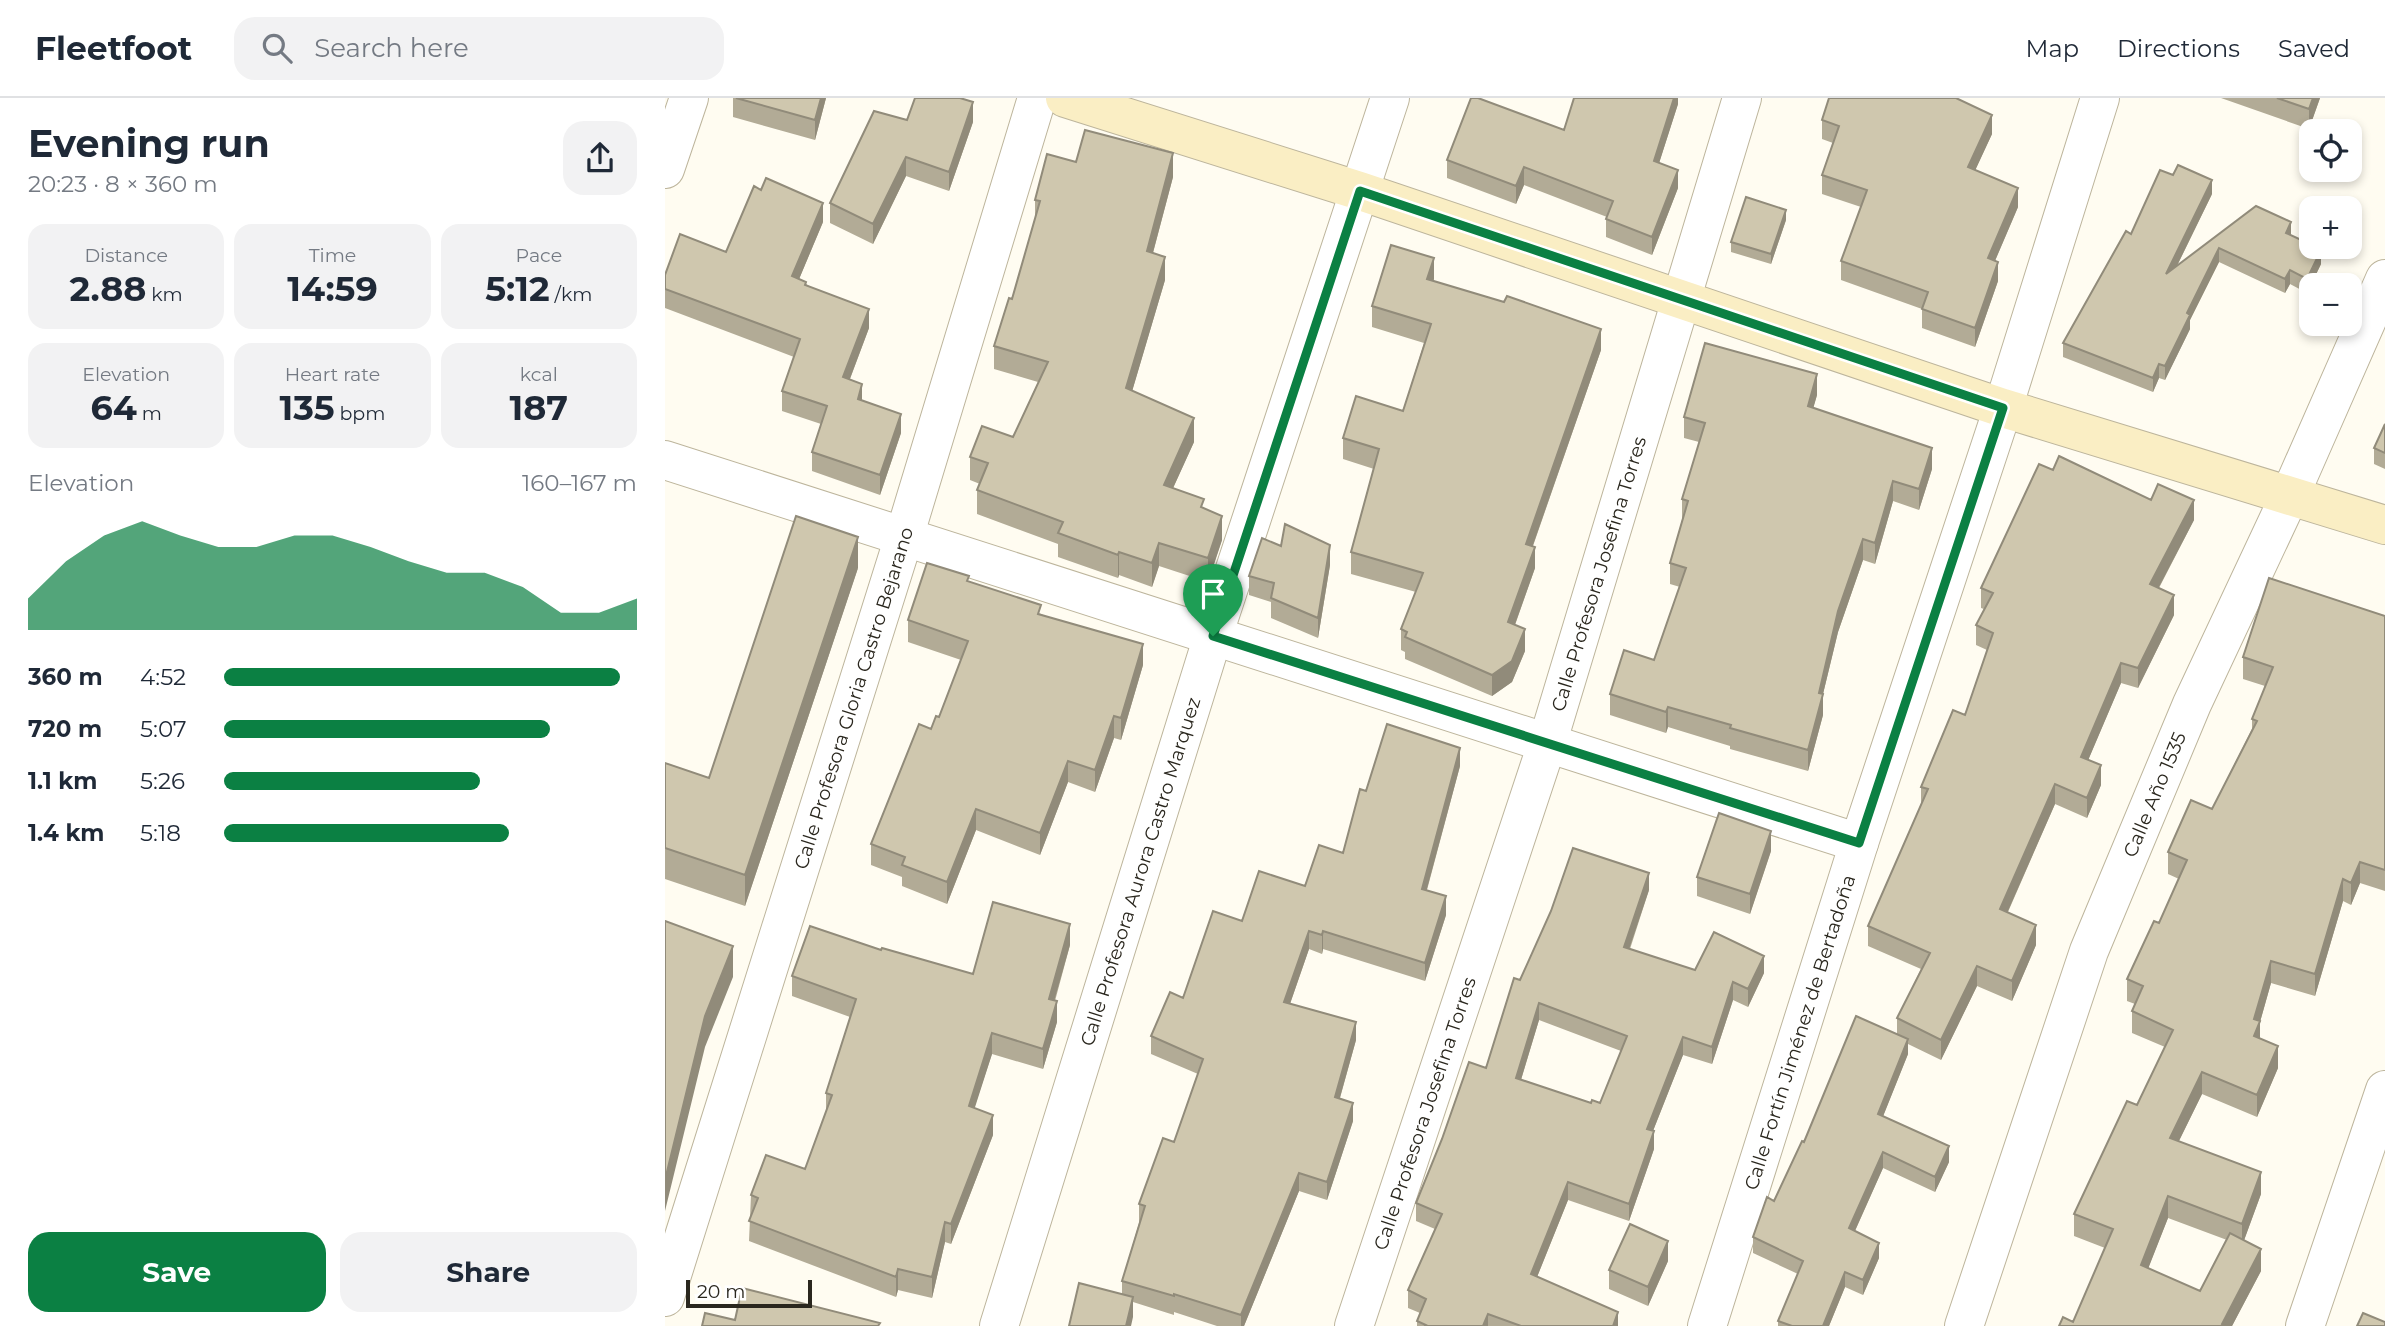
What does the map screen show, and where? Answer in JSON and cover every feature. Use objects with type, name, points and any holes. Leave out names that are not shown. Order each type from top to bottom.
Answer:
[{"type":"street","points":[[665,169],[689,98]]},
{"type":"street","name":"Calle Profesora Gloria Castro Bejarano","points":[[665,1297],[904,537],[1037,98]]},
{"type":"street","points":[[1065,98],[1360,191],[2003,408],[2385,525]]},
{"type":"street","name":"Calle Profesora Aurora Castro Marquez","points":[[999,1326],[1213,636],[1390,98]]},
{"type":"street","name":"Calle Profesora Josefina Torres","points":[[1354,1326],[1547,744],[1742,98]]},
{"type":"street","name":"Calle Fortín Jiménez de Bertadoña","points":[[1707,1326],[1859,843],[2003,408],[2100,98]]},
{"type":"street","name":"Calle Año 1535","points":[[1963,1326],[2089,951],[2192,704],[2290,495],[2385,279]]},
{"type":"street","points":[[665,460],[1859,843]]},
{"type":"street","points":[[2305,1326],[2385,1090]]},
{"type":"building","points":[[736,98],[821,98],[815,120]]},
{"type":"building","points":[[915,98],[960,98],[973,102],[949,172],[906,157],[873,224],[830,203],[874,111],[907,120]]},
{"type":"building","points":[[1471,98],[1478,98],[1564,130],[1574,98],[1674,98],[1654,161],[1678,170],[1652,237],[1606,219],[1613,201],[1524,167],[1516,186],[1447,160]]},
{"type":"building","points":[[1829,98],[1956,98],[1992,115],[1968,167],[2018,188],[1988,258],[1998,262],[1975,328],[1922,309],[1928,292],[1841,261],[1867,190],[1822,175],[1839,126],[1822,120]]},
{"type":"building","points":[[2277,98],[2313,98],[2309,109]]},
{"type":"building","points":[[1085,130],[1173,153],[1147,251],[1165,257],[1126,388],[1194,418],[1164,485],[1204,499],[1201,507],[1222,516],[1208,558],[1159,543],[1152,563],[1119,552],[1118,555],[1058,533],[1063,522],[977,490],[988,463],[970,457],[982,426],[1013,437],[1048,362],[994,346],[1009,298],[1012,299],[1040,201],[1035,200],[1047,154],[1076,162]]},
{"type":"building","points":[[2178,165],[2212,180],[2166,274],[2256,206],[2291,222],[2286,233],[2299,239],[2299,259],[2317,259],[2310,273],[2299,275],[2290,270],[2285,279],[2219,248],[2165,366],[2159,364],[2153,378],[2063,343],[2126,231],[2131,234],[2160,170],[2173,175]]},
{"type":"building","points":[[766,178],[823,203],[792,276],[806,282],[805,285],[869,309],[843,377],[862,384],[858,399],[901,414],[880,475],[812,452],[827,406],[782,391],[800,339],[665,289],[665,275],[680,234],[726,252],[754,186],[761,190]]},
{"type":"building","points":[[1746,197],[1786,210],[1771,254],[1731,242]]},
{"type":"building","points":[[1391,245],[1434,258],[1427,279],[1504,302],[1507,296],[1601,329],[1526,544],[1535,547],[1508,622],[1525,629],[1512,661],[1492,675],[1405,637],[1407,632],[1401,629],[1423,573],[1351,552],[1379,449],[1343,438],[1356,396],[1403,411],[1431,324],[1372,306]]},
{"type":"building","points":[[1705,343],[1817,374],[1808,406],[1932,448],[1919,489],[1893,481],[1875,543],[1863,539],[1838,611],[1819,693],[1823,694],[1808,750],[1668,707],[1666,712],[1610,694],[1624,650],[1654,660],[1686,568],[1670,563],[1688,501],[1682,499],[1705,423],[1684,417]]},
{"type":"building","points":[[2385,424],[2385,453],[2374,448]]},
{"type":"building","points":[[2059,456],[2151,500],[2158,484],[2194,500],[2150,584],[2174,595],[2138,668],[2121,663],[2081,757],[2101,765],[2087,798],[2055,784],[2000,909],[2036,925],[2012,981],[1977,966],[1941,1040],[1897,1018],[1930,953],[1868,926],[1928,789],[1921,787],[1953,710],[1965,715],[1993,633],[1976,625],[1993,593],[1981,588],[2039,464],[2053,470]]},
{"type":"building","points":[[796,516],[858,537],[745,875],[665,848],[665,763],[709,778]]},
{"type":"building","points":[[1285,524],[1330,545],[1318,618],[1271,598],[1274,583],[1249,576],[1262,538],[1281,546]]},
{"type":"building","points":[[927,563],[969,576],[967,581],[1041,605],[1038,614],[1143,644],[1121,718],[1114,716],[1095,770],[1068,761],[1040,833],[976,809],[947,882],[902,865],[905,857],[871,844],[919,724],[931,729],[936,716],[939,717],[968,641],[908,620]]},
{"type":"building","points":[[2269,578],[2385,616],[2385,870],[2360,862],[2351,883],[2343,879],[2315,974],[2271,961],[2254,1019],[2260,1021],[2254,1036],[2278,1046],[2257,1095],[2202,1072],[2170,1138],[2261,1172],[2242,1224],[2168,1196],[2141,1265],[2200,1291],[2230,1233],[2261,1249],[2222,1324],[2226,1326],[2059,1326],[2063,1317],[2073,1322],[2113,1229],[2074,1214],[2127,1101],[2137,1105],[2173,1030],[2132,1011],[2143,986],[2127,979],[2154,921],[2159,923],[2187,860],[2168,852],[2191,800],[2212,809],[2257,721],[2252,719],[2273,667],[2243,657]]},
{"type":"building","points":[[1387,724],[1460,748],[1422,889],[1446,896],[1425,963],[1323,931],[1322,935],[1309,931],[1284,1002],[1356,1022],[1335,1097],[1353,1103],[1327,1182],[1299,1173],[1241,1315],[1122,1281],[1145,1206],[1139,1204],[1163,1138],[1174,1142],[1203,1059],[1151,1036],[1170,992],[1183,998],[1213,911],[1242,921],[1259,871],[1305,886],[1319,845],[1343,853],[1360,789],[1366,791]]},
{"type":"building","points":[[1719,813],[1771,831],[1750,894],[1697,877]]},
{"type":"building","points":[[1573,848],[1649,873],[1624,947],[1695,970],[1714,932],[1764,956],[1748,989],[1733,982],[1712,1047],[1683,1037],[1647,1129],[1654,1131],[1629,1204],[1568,1182],[1531,1274],[1618,1312],[1613,1326],[1521,1326],[1488,1314],[1483,1326],[1425,1326],[1417,1321],[1426,1299],[1408,1290],[1442,1214],[1416,1203],[1469,1062],[1486,1068],[1514,978],[1520,980],[1551,911]],"holes":[[[1539,1003],[1627,1036],[1600,1103],[1592,1100],[1591,1103],[1516,1078]]]},
{"type":"building","points":[[993,902],[1070,924],[1049,999],[1057,1001],[1043,1049],[992,1033],[969,1106],[993,1115],[951,1224],[945,1222],[932,1277],[898,1269],[896,1277],[749,1221],[758,1198],[751,1195],[766,1155],[805,1169],[832,1095],[826,1093],[856,999],[792,976],[810,926],[881,950],[882,948],[973,974]]},
{"type":"building","points":[[665,921],[733,946],[705,1016],[665,1180]]},
{"type":"building","points":[[1856,1016],[1908,1039],[1878,1114],[1949,1146],[1935,1177],[1883,1152],[1849,1228],[1879,1243],[1863,1280],[1845,1272],[1823,1326],[1792,1326],[1778,1321],[1803,1261],[1753,1237],[1767,1197],[1774,1201],[1802,1141],[1804,1142]]},
{"type":"building","points":[[1630,1224],[1668,1241],[1648,1287],[1609,1270]]},
{"type":"building","points":[[1079,1283],[1133,1297],[1126,1326],[1069,1326]]},
{"type":"building","points":[[742,1288],[880,1323],[878,1326],[702,1326],[705,1313],[735,1320]]},
{"type":"building","points":[[2363,1313],[2385,1322],[2385,1326],[2357,1326]]},
{"type":"route","points":[[1360,191],[2003,408],[1859,843],[1213,636],[1360,191]]}]
